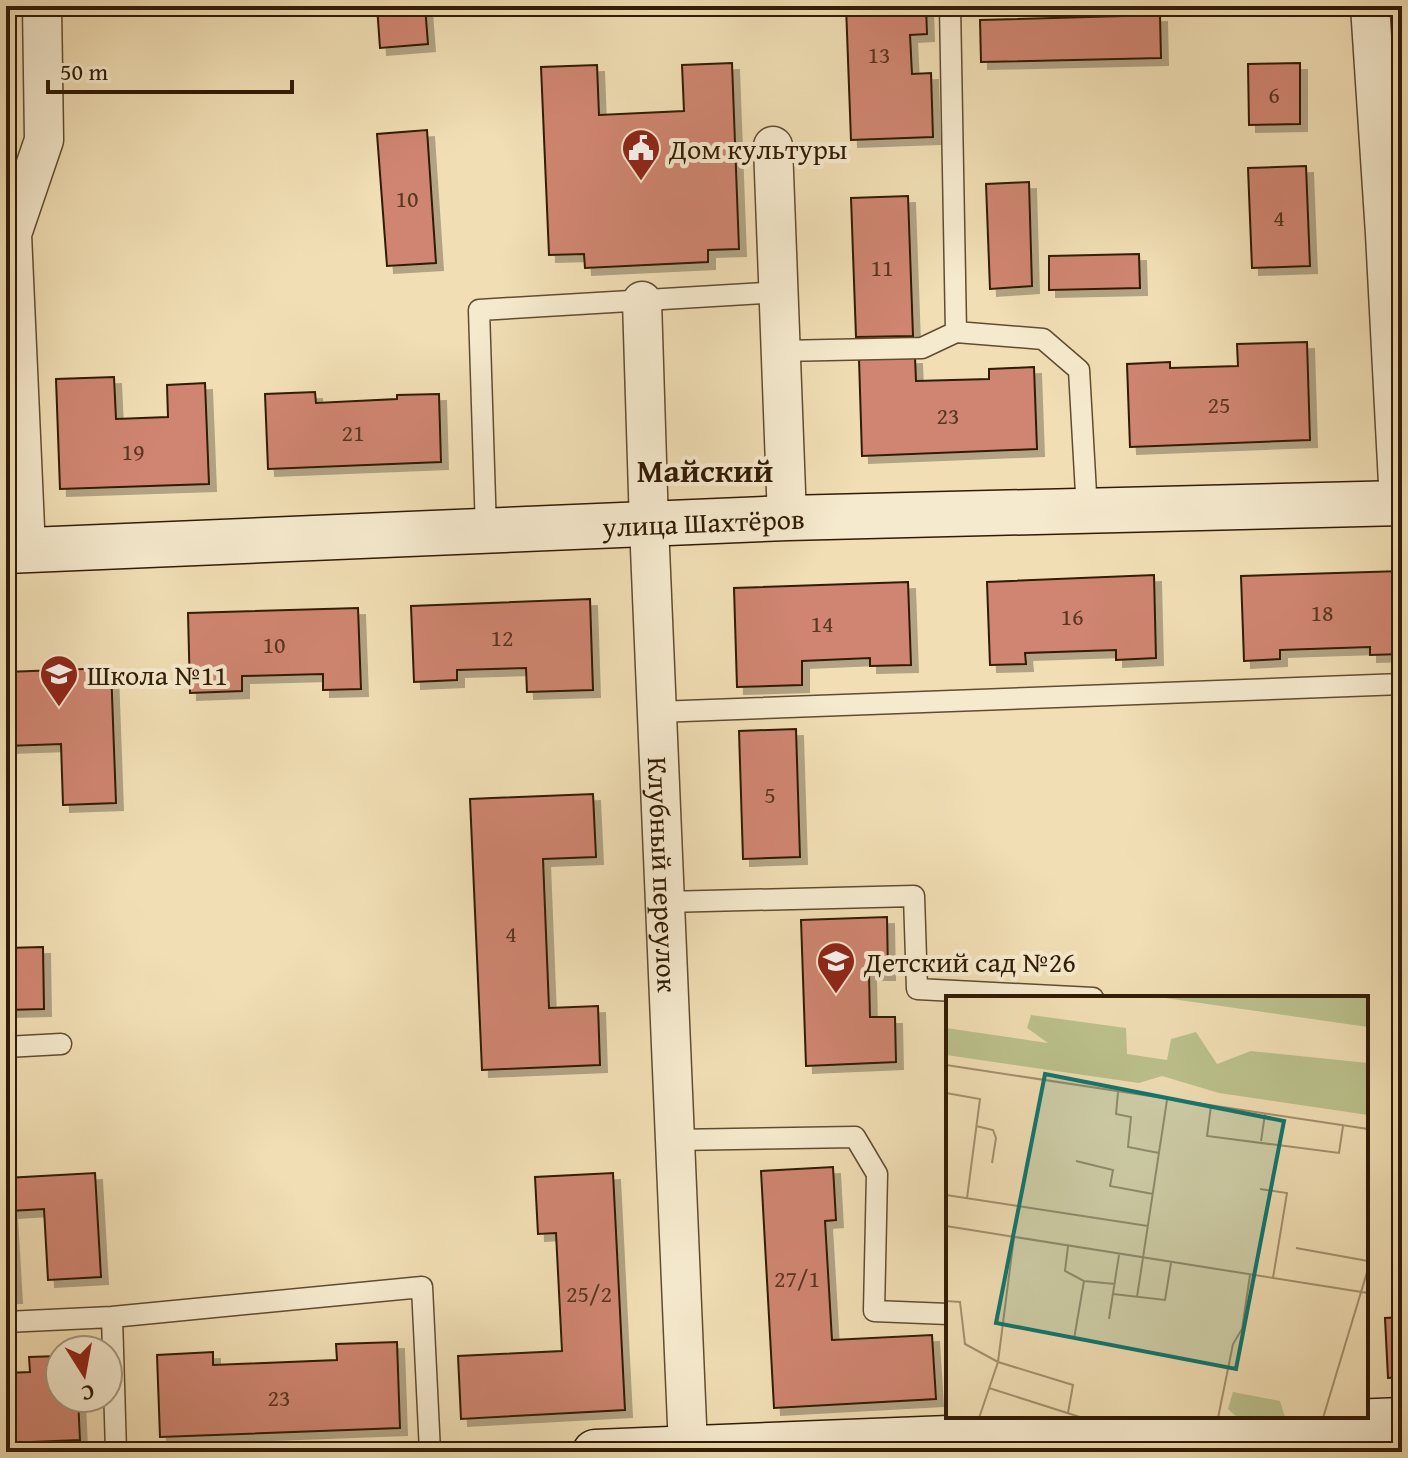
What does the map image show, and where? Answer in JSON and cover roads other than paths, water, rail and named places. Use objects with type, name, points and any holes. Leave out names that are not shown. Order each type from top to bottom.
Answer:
[{"type":"street","points":[[16,550],[12,234],[44,140],[42,6]]},
{"type":"street","points":[[1370,6],[1401,503]]},
{"type":"street","points":[[773,146],[787,518]]},
{"type":"street","name":"Клубный переулок","points":[[642,301],[688,1448]]},
{"type":"street","name":"улица Шахтёров","points":[[16,550],[787,518],[1401,503]]},
{"type":"street","points":[[595,1452],[688,1448],[970,1426],[1402,1420]]},
{"type":"lane","points":[[950,6],[956,332]]},
{"type":"lane","points":[[486,531],[479,310],[779,292]]},
{"type":"lane","points":[[781,351],[922,348],[956,332],[1043,339],[1079,370],[1087,511]]},
{"type":"lane","points":[[657,712],[1402,684]]},
{"type":"lane","points":[[665,902],[914,896],[917,989],[1054,996]]},
{"type":"lane","points":[[6,1047],[61,1044]]},
{"type":"lane","points":[[675,1140],[855,1137],[877,1174],[874,1311],[946,1314]]},
{"type":"lane","points":[[6,1322],[112,1317],[422,1287],[430,1452]]},
{"type":"lane","points":[[112,1317],[116,1452]]},
{"type":"place","name":"Дом культуры","points":[[641,182]]},
{"type":"place","name":"Школа №11","points":[[59,708]]},
{"type":"place","name":"Детский сад №26","points":[[836,995]]},
{"type":"district","name":"Майский","points":[[705,470]]}]
